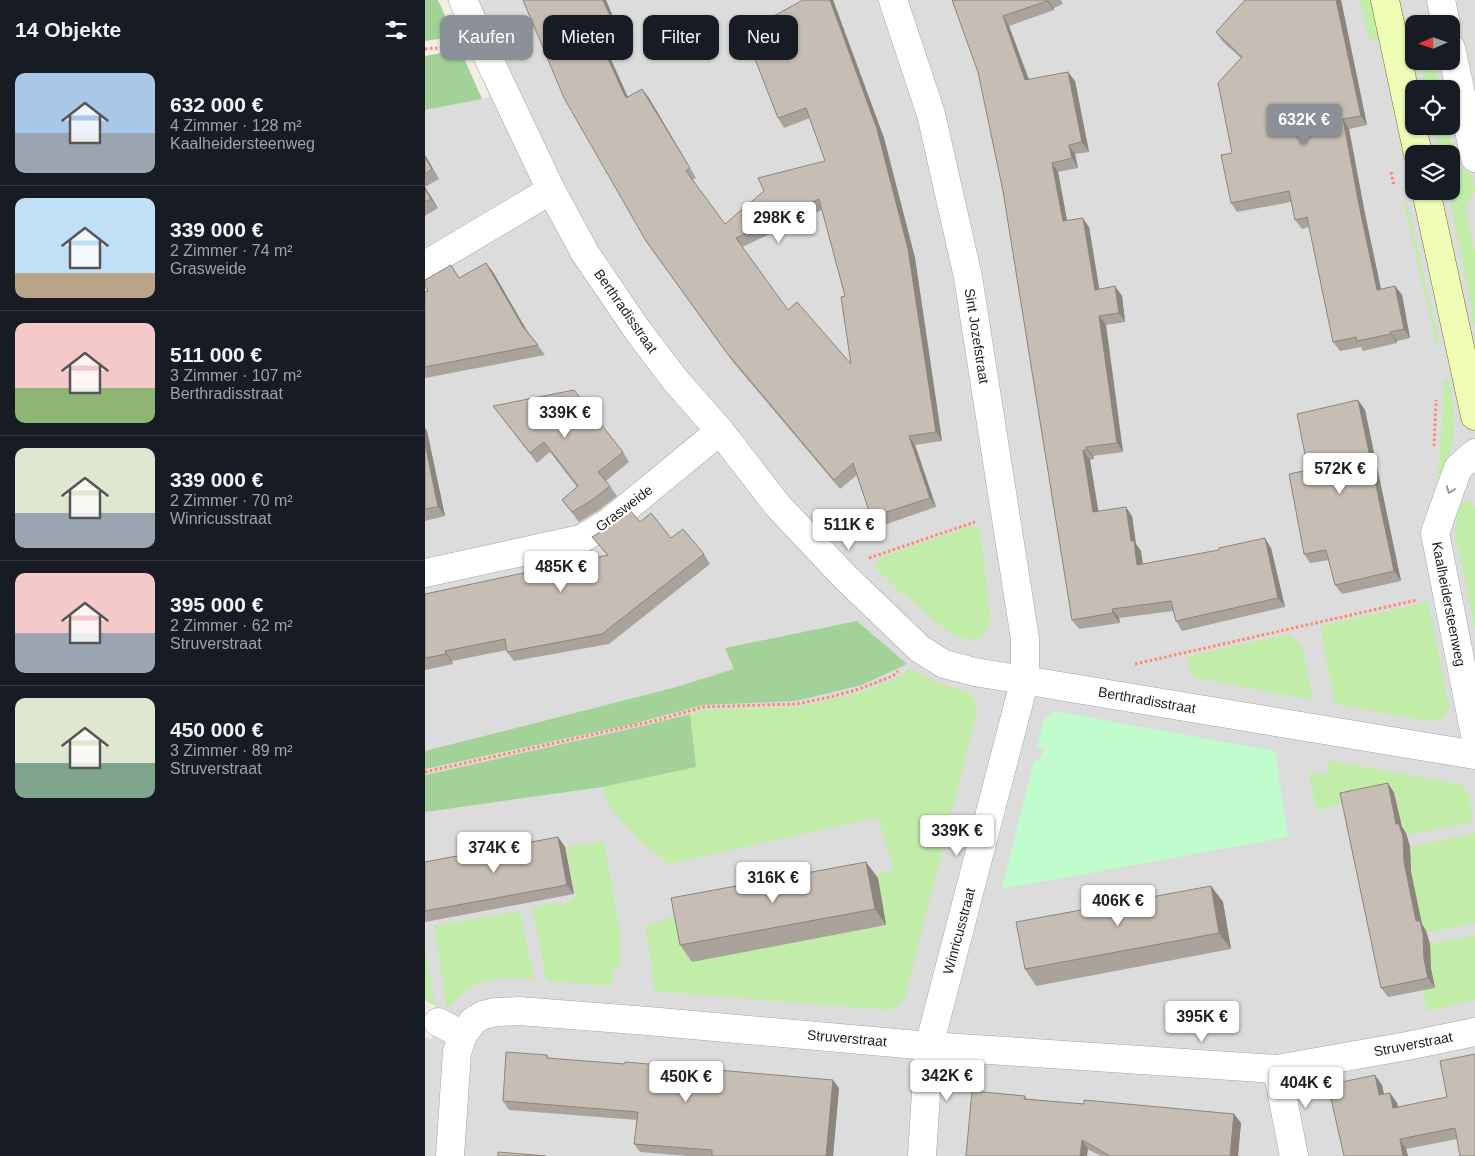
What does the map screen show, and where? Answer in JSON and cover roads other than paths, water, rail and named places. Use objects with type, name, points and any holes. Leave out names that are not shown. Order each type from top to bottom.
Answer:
[{"type":"street","name":"Berthradisstraat","points":[[463,0],[551,190],[585,252],[638,332],[676,381],[720,431],[778,506],[850,582],[923,651],[944,664],[975,672],[1475,755]]},
{"type":"street","name":"Sint Jozefstraat","points":[[893,0],[931,114],[968,277],[1025,639],[1025,680]]},
{"type":"street","points":[[1385,0],[1416,145]]},
{"type":"street","points":[[1441,0],[1444,15]]},
{"type":"street","points":[[1456,70],[1475,158]]},
{"type":"street","points":[[425,265],[551,190]]},
{"type":"street","points":[[1429,200],[1475,416]]},
{"type":"street","name":"Grasweide","points":[[425,573],[581,538],[608,523],[720,431]]},
{"type":"street","name":"Kaalheidersteenweg","points":[[1475,453],[1458,468],[1435,534],[1475,735]]},
{"type":"street","name":"Winricusstraat","points":[[922,1156],[929,1046],[1025,680]]},
{"type":"street","name":"Struverstraat","points":[[463,1035],[473,1021],[483,1015],[496,1012],[519,1011],[929,1046],[1277,1069],[1475,1032]]},
{"type":"street","points":[[438,1022],[463,1035],[457,1052],[450,1156]]},
{"type":"street","points":[[1277,1069],[1293,1156]]}]
